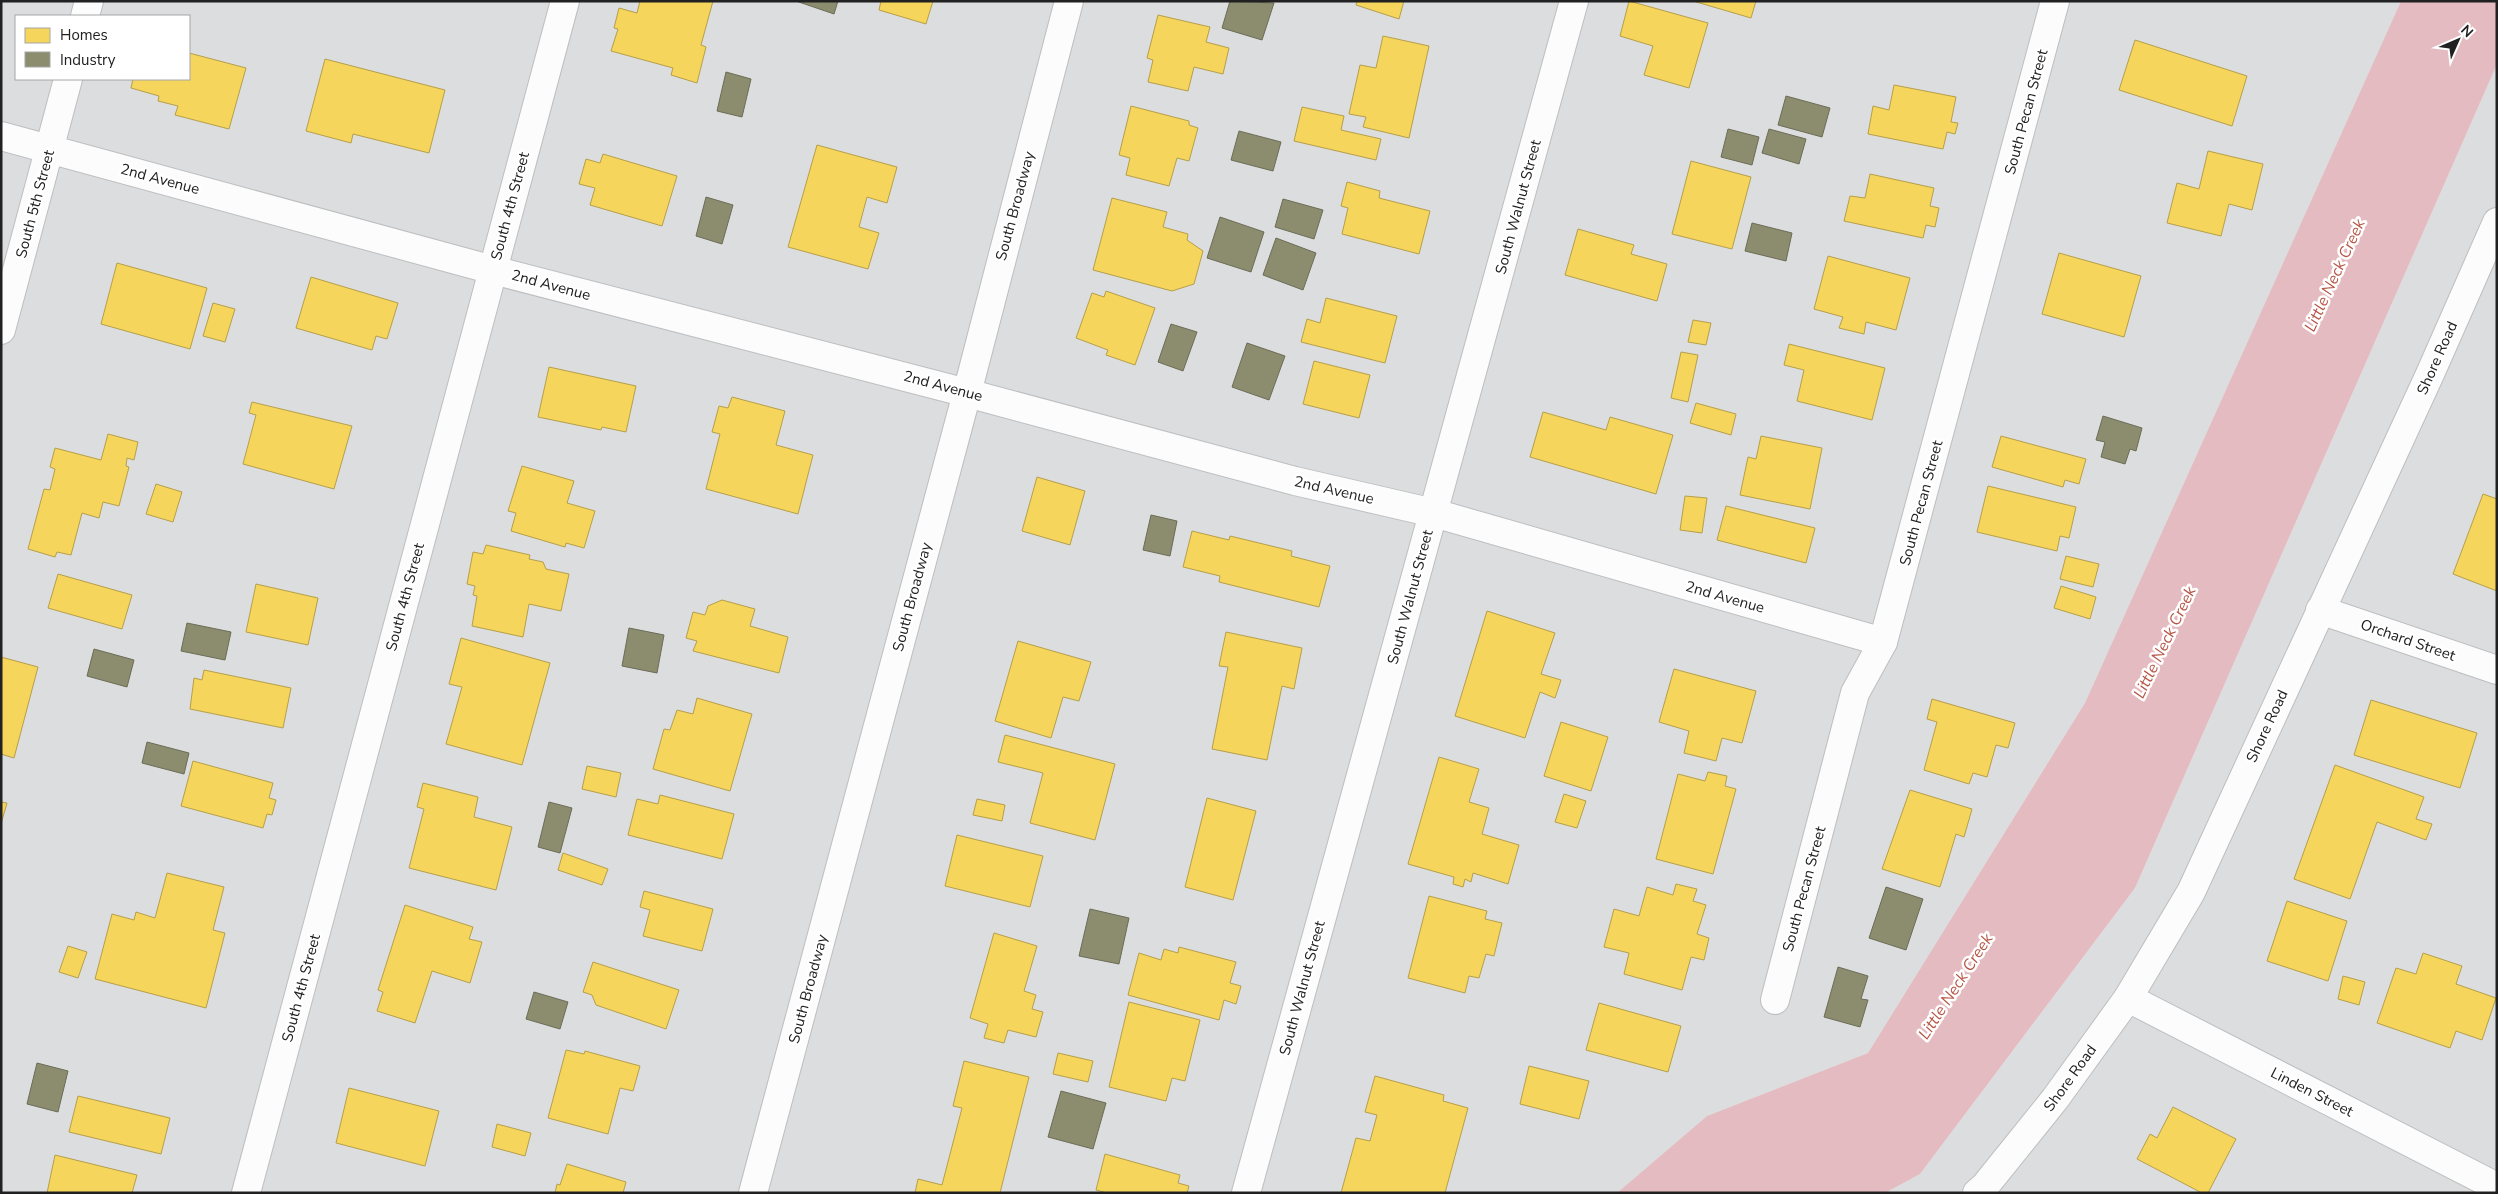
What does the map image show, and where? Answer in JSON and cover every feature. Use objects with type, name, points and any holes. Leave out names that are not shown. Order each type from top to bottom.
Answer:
[{"type":"street","points":[[85,15],[89,1]]},
{"type":"street","name":"South 4th Street","points":[[246,1193],[565,1]]},
{"type":"street","name":"South Broadway","points":[[753,1193],[967,393],[1069,1]]},
{"type":"street","name":"South Walnut Street","points":[[1246,1193],[1574,1]]},
{"type":"street","name":"South Pecan Street","points":[[1775,1000],[1856,693],[1883,642],[2055,1]]},
{"type":"street","name":"South 5th Street","points":[[1,330],[68,80]]},
{"type":"street","name":"2nd Avenue","points":[[1,136],[493,270],[967,393],[1295,481],[1434,513],[1883,642]]},
{"type":"street","name":"Shore Road","points":[[1976,1193],[1985,1186],[2055,1099],[2128,998],[2191,892],[2430,374],[2497,222]]},
{"type":"street","name":"Orchard Street","points":[[2320,610],[2497,670]]},
{"type":"street","name":"Linden Street","points":[[2128,998],[2497,1187]]},
{"type":"shaded area","points":[[1,1],[2401,1],[2085,703],[1868,1053],[1707,1116],[1617,1193],[1,1193]]},
{"type":"shaded area","points":[[2497,64],[2497,1193],[1885,1193],[1920,1174],[2135,888]]},
{"type":"water","name":"Little Neck Creek","points":[[2401,1],[2497,1],[2497,64],[2135,888],[1920,1174],[1885,1193],[1617,1193],[1707,1116],[1868,1053],[2085,703]]},
{"type":"building: Homes","points":[[640,1],[713,1],[701,45],[706,47],[697,83],[671,75],[673,68],[611,51],[618,29],[614,28],[619,8],[637,13]]},
{"type":"building: Homes","points":[[881,1],[933,1],[926,24],[879,10]]},
{"type":"building: Homes","points":[[1357,1],[1404,1],[1399,19],[1356,5]]},
{"type":"building: Homes","points":[[1629,1],[1708,23],[1689,88],[1644,75],[1653,46],[1620,36]]},
{"type":"building: Homes","points":[[1693,1],[1756,1],[1751,18]]},
{"type":"building: Homes","points":[[1158,15],[1210,27],[1206,42],[1229,48],[1223,74],[1194,67],[1188,91],[1148,82],[1153,60],[1147,58]]},
{"type":"building: Homes","points":[[1383,36],[1429,46],[1409,138],[1363,127],[1366,117],[1349,114],[1360,65],[1376,68]]},
{"type":"building: Homes","points":[[2135,40],[2247,76],[2232,126],[2119,90]]},
{"type":"building: Homes","points":[[190,53],[246,68],[229,129],[175,115],[178,106],[158,101],[159,96],[131,88],[133,80],[190,80]]},
{"type":"building: Homes","points":[[325,59],[445,90],[429,153],[353,134],[351,143],[306,131]]},
{"type":"building: Homes","points":[[1894,85],[1956,97],[1951,122],[1958,123],[1955,134],[1947,132],[1943,149],[1868,134],[1873,106],[1889,110]]},
{"type":"building: Homes","points":[[1131,106],[1189,121],[1189,125],[1198,128],[1189,161],[1177,158],[1169,186],[1126,175],[1130,158],[1119,155]]},
{"type":"building: Homes","points":[[1302,107],[1344,116],[1341,130],[1381,139],[1376,160],[1294,141]]},
{"type":"building: Homes","points":[[817,145],[897,167],[887,203],[867,197],[859,227],[879,233],[868,269],[788,247]]},
{"type":"building: Homes","points":[[2208,151],[2263,164],[2252,210],[2229,204],[2221,236],[2167,223],[2177,183],[2199,189]]},
{"type":"building: Homes","points":[[603,154],[677,176],[662,226],[590,205],[595,188],[579,184],[586,159],[600,163]]},
{"type":"building: Homes","points":[[1691,161],[1751,177],[1732,249],[1672,234]]},
{"type":"building: Homes","points":[[1870,174],[1934,188],[1930,206],[1939,208],[1935,227],[1926,225],[1923,238],[1844,221],[1850,196],[1865,198]]},
{"type":"building: Homes","points":[[1347,182],[1380,191],[1379,198],[1430,211],[1419,254],[1342,234],[1348,208],[1341,206]]},
{"type":"building: Homes","points":[[1112,198],[1167,212],[1163,227],[1188,234],[1187,240],[1203,251],[1194,284],[1172,291],[1093,270]]},
{"type":"building: Homes","points":[[1578,229],[1634,245],[1631,254],[1667,264],[1657,301],[1565,275]]},
{"type":"building: Homes","points":[[2059,253],[2141,276],[2124,337],[2042,314]]},
{"type":"building: Homes","points":[[1828,256],[1910,278],[1896,330],[1866,322],[1864,334],[1839,328],[1843,317],[1814,309]]},
{"type":"building: Homes","points":[[117,263],[207,288],[190,349],[101,324]]},
{"type":"building: Homes","points":[[311,277],[398,303],[387,339],[376,336],[372,350],[296,328]]},
{"type":"building: Homes","points":[[1106,291],[1155,308],[1135,365],[1106,355],[1108,350],[1076,338],[1092,293],[1104,297]]},
{"type":"building: Homes","points":[[1326,298],[1397,316],[1385,363],[1301,342],[1307,319],[1320,323]]},
{"type":"building: Homes","points":[[213,303],[235,309],[225,342],[203,336]]},
{"type":"building: Homes","points":[[1693,320],[1711,323],[1706,345],[1688,342]]},
{"type":"building: Homes","points":[[1789,344],[1885,368],[1872,420],[1797,401],[1804,370],[1784,365]]},
{"type":"building: Homes","points":[[1681,352],[1698,355],[1688,402],[1671,398]]},
{"type":"building: Homes","points":[[1314,361],[1370,375],[1359,418],[1303,404]]},
{"type":"building: Homes","points":[[549,367],[636,386],[626,432],[602,427],[601,430],[538,417]]},
{"type":"building: Homes","points":[[732,397],[785,411],[776,445],[813,455],[798,514],[706,489],[720,434],[712,432],[719,406],[728,408]]},
{"type":"building: Homes","points":[[252,402],[352,426],[334,489],[243,464],[256,415],[249,413]]},
{"type":"building: Homes","points":[[1696,403],[1736,414],[1731,435],[1690,423]]},
{"type":"building: Homes","points":[[1543,412],[1606,430],[1610,417],[1673,435],[1656,494],[1530,457]]},
{"type":"building: Homes","points":[[108,434],[138,442],[134,460],[127,458],[126,466],[129,467],[119,506],[103,502],[99,518],[82,513],[71,555],[57,552],[55,557],[28,549],[44,489],[50,490],[55,469],[50,467],[55,448],[101,460]]},
{"type":"building: Homes","points":[[1761,436],[1822,448],[1810,509],[1740,495],[1748,457],[1756,459]]},
{"type":"building: Homes","points":[[2001,436],[2086,459],[2079,484],[2065,480],[2063,487],[1992,467]]},
{"type":"building: Homes","points":[[522,466],[574,481],[567,503],[595,511],[584,548],[566,543],[565,547],[511,531],[516,513],[508,511]]},
{"type":"building: Homes","points":[[1037,477],[1085,491],[1070,545],[1022,531]]},
{"type":"building: Homes","points":[[156,484],[182,492],[173,522],[146,514]]},
{"type":"building: Homes","points":[[1988,486],[2076,507],[2069,538],[2060,536],[2057,551],[1977,532]]},
{"type":"building: Homes","points":[[2483,494],[2497,499],[2497,591],[2453,574]]},
{"type":"building: Homes","points":[[1685,496],[1707,498],[1702,533],[1680,530]]},
{"type":"building: Homes","points":[[1726,506],[1815,528],[1806,563],[1717,540]]},
{"type":"building: Homes","points":[[1192,531],[1229,540],[1230,536],[1292,551],[1291,556],[1330,566],[1319,607],[1219,582],[1220,576],[1183,567]]},
{"type":"building: Homes","points":[[486,545],[530,555],[529,559],[543,562],[546,569],[569,574],[561,611],[529,604],[523,637],[472,626],[477,596],[473,595],[475,586],[467,584],[473,552],[483,554]]},
{"type":"building: Homes","points":[[2066,556],[2099,564],[2093,587],[2060,579]]},
{"type":"building: Homes","points":[[58,574],[132,595],[122,629],[48,608]]},
{"type":"building: Homes","points":[[256,584],[318,598],[308,645],[246,632]]},
{"type":"building: Homes","points":[[2061,586],[2096,597],[2090,619],[2054,608]]},
{"type":"building: Homes","points":[[722,600],[755,609],[750,626],[788,637],[779,673],[693,651],[697,641],[686,638],[693,612],[705,615],[708,606]]},
{"type":"building: Homes","points":[[1487,611],[1555,633],[1541,674],[1561,680],[1555,698],[1540,692],[1525,738],[1455,716]]},
{"type":"building: Homes","points":[[1226,632],[1302,648],[1294,689],[1282,686],[1267,760],[1212,749],[1228,667],[1219,666]]},
{"type":"building: Homes","points":[[461,638],[550,663],[522,765],[446,744],[462,687],[449,684]]},
{"type":"building: Homes","points":[[1018,641],[1091,662],[1079,701],[1063,697],[1051,738],[995,721]]},
{"type":"building: Homes","points":[[1,657],[38,667],[14,758],[1,754]]},
{"type":"building: Homes","points":[[1674,669],[1756,691],[1742,743],[1722,738],[1716,761],[1684,753],[1689,731],[1659,722]]},
{"type":"building: Homes","points":[[204,670],[291,688],[283,728],[190,709],[194,678],[202,680]]},
{"type":"building: Homes","points":[[697,698],[752,714],[730,791],[653,769],[664,729],[670,730],[677,710],[693,714]]},
{"type":"building: Homes","points":[[1932,699],[2015,723],[2008,748],[1996,745],[1987,777],[1973,773],[1969,784],[1924,770],[1937,722],[1927,719]]},
{"type":"building: Homes","points":[[2371,700],[2477,733],[2460,788],[2354,755]]},
{"type":"building: Homes","points":[[1561,722],[1608,737],[1591,791],[1544,776]]},
{"type":"building: Homes","points":[[1005,735],[1115,764],[1095,840],[1030,823],[1043,773],[998,762]]},
{"type":"building: Homes","points":[[1439,757],[1479,769],[1469,802],[1489,808],[1482,834],[1519,845],[1508,884],[1473,873],[1471,882],[1465,879],[1463,887],[1453,884],[1454,877],[1408,864]]},
{"type":"building: Homes","points":[[193,761],[273,783],[269,798],[276,800],[272,815],[267,814],[263,828],[181,806]]},
{"type":"building: Homes","points":[[2335,765],[2424,797],[2416,819],[2432,824],[2426,840],[2377,822],[2350,899],[2294,879]]},
{"type":"building: Homes","points":[[587,766],[621,773],[616,797],[582,789]]},
{"type":"building: Homes","points":[[1708,772],[1727,776],[1725,786],[1736,789],[1713,874],[1656,859],[1678,774],[1705,781]]},
{"type":"building: Homes","points":[[423,783],[478,797],[474,817],[512,827],[496,890],[409,868],[424,809],[417,807]]},
{"type":"building: Homes","points":[[1910,790],[1972,809],[1964,837],[1956,834],[1940,887],[1882,869]]},
{"type":"building: Homes","points":[[1564,794],[1586,801],[1577,828],[1555,822]]},
{"type":"building: Homes","points":[[660,795],[734,814],[722,859],[628,835],[637,799],[658,804]]},
{"type":"building: Homes","points":[[1207,798],[1256,811],[1233,900],[1185,887]]},
{"type":"building: Homes","points":[[977,799],[1005,805],[1002,821],[973,815]]},
{"type":"building: Homes","points":[[1,802],[7,803],[1,824]]},
{"type":"building: Homes","points":[[957,835],[1043,856],[1030,907],[945,886]]},
{"type":"building: Homes","points":[[563,853],[608,869],[602,885],[558,870]]},
{"type":"building: Homes","points":[[167,873],[224,887],[213,930],[225,933],[206,1008],[95,979],[112,914],[134,920],[136,912],[155,918]]},
{"type":"building: Homes","points":[[1676,884],[1697,889],[1693,901],[1706,905],[1697,934],[1709,938],[1704,960],[1691,957],[1682,990],[1624,974],[1629,953],[1604,947],[1614,909],[1639,916],[1647,887],[1673,895]]},
{"type":"building: Homes","points":[[644,891],[713,909],[702,951],[643,936],[650,910],[640,907]]},
{"type":"building: Homes","points":[[1429,896],[1487,911],[1485,919],[1502,923],[1494,956],[1486,954],[1479,978],[1469,976],[1465,993],[1408,978]]},
{"type":"building: Homes","points":[[2287,901],[2347,921],[2328,981],[2267,961]]},
{"type":"building: Homes","points":[[405,905],[473,927],[469,939],[482,942],[470,983],[432,971],[415,1023],[377,1011],[383,992],[378,990]]},
{"type":"building: Homes","points":[[994,933],[1037,946],[1024,991],[1036,995],[1032,1009],[1043,1012],[1036,1037],[1008,1030],[1004,1043],[984,1038],[988,1024],[970,1018]]},
{"type":"building: Homes","points":[[68,946],[87,952],[78,978],[59,972]]},
{"type":"building: Homes","points":[[1179,947],[1236,962],[1230,983],[1241,986],[1236,1004],[1224,1000],[1219,1020],[1128,995],[1139,953],[1161,960],[1164,949],[1178,953]]},
{"type":"building: Homes","points":[[2423,953],[2462,966],[2456,984],[2496,998],[2482,1040],[2456,1031],[2450,1048],[2377,1023],[2396,968],[2416,974]]},
{"type":"building: Homes","points":[[593,962],[679,990],[666,1029],[596,1005],[592,995],[583,992]]},
{"type":"building: Homes","points":[[2343,976],[2365,982],[2359,1005],[2338,999]]},
{"type":"building: Homes","points":[[1129,1002],[1200,1020],[1185,1081],[1172,1078],[1166,1101],[1109,1087]]},
{"type":"building: Homes","points":[[1599,1003],[1681,1026],[1668,1072],[1586,1050]]},
{"type":"building: Homes","points":[[566,1050],[584,1054],[585,1051],[640,1066],[633,1091],[620,1088],[608,1134],[548,1118]]},
{"type":"building: Homes","points":[[1058,1053],[1093,1061],[1088,1082],[1053,1074]]},
{"type":"building: Homes","points":[[964,1061],[1029,1077],[1000,1193],[915,1193],[918,1179],[942,1185],[962,1108],[953,1106]]},
{"type":"building: Homes","points":[[1529,1066],[1589,1081],[1579,1119],[1520,1104]]},
{"type":"building: Homes","points":[[1375,1076],[1444,1095],[1443,1101],[1468,1108],[1445,1193],[1341,1193],[1356,1138],[1370,1141],[1377,1115],[1365,1112]]},
{"type":"building: Homes","points":[[349,1088],[439,1111],[425,1166],[336,1143]]},
{"type":"building: Homes","points":[[78,1096],[170,1118],[161,1154],[69,1132]]},
{"type":"building: Homes","points":[[2173,1107],[2236,1139],[2208,1193],[2202,1193],[2137,1159],[2150,1134],[2157,1138]]},
{"type":"building: Homes","points":[[497,1124],[531,1133],[525,1156],[492,1147]]},
{"type":"building: Homes","points":[[1105,1154],[1180,1175],[1178,1183],[1189,1186],[1187,1193],[1107,1193],[1096,1190]]},
{"type":"building: Homes","points":[[55,1155],[137,1175],[132,1193],[47,1193]]},
{"type":"building: Homes","points":[[567,1164],[626,1182],[623,1193],[555,1193],[557,1184],[560,1185]]},
{"type":"building: Industry","points":[[796,1],[838,1],[834,14]]},
{"type":"building: Industry","points":[[1230,1],[1274,3],[1262,40],[1222,28]]},
{"type":"building: Industry","points":[[726,72],[751,79],[742,117],[717,111]]},
{"type":"building: Industry","points":[[1786,96],[1830,108],[1822,137],[1778,125]]},
{"type":"building: Industry","points":[[1728,129],[1759,137],[1752,165],[1721,157]]},
{"type":"building: Industry","points":[[1769,129],[1806,139],[1799,164],[1762,153]]},
{"type":"building: Industry","points":[[1239,131],[1281,142],[1273,171],[1231,160]]},
{"type":"building: Industry","points":[[706,197],[733,205],[722,244],[696,236]]},
{"type":"building: Industry","points":[[1283,199],[1323,210],[1314,239],[1275,227]]},
{"type":"building: Industry","points":[[1220,217],[1264,232],[1251,272],[1207,258]]},
{"type":"building: Industry","points":[[1752,223],[1792,233],[1786,261],[1745,251]]},
{"type":"building: Industry","points":[[1276,238],[1316,253],[1303,290],[1263,275]]},
{"type":"building: Industry","points":[[1171,324],[1197,332],[1183,371],[1158,362]]},
{"type":"building: Industry","points":[[1247,343],[1285,356],[1269,400],[1232,387]]},
{"type":"building: Industry","points":[[2103,416],[2142,428],[2136,451],[2130,449],[2125,464],[2101,457],[2105,442],[2096,440]]},
{"type":"building: Industry","points":[[1151,515],[1177,521],[1170,556],[1143,550]]},
{"type":"building: Industry","points":[[187,623],[231,632],[225,660],[181,651]]},
{"type":"building: Industry","points":[[629,628],[664,635],[657,673],[622,666]]},
{"type":"building: Industry","points":[[94,649],[134,660],[127,687],[87,676]]},
{"type":"building: Industry","points":[[147,742],[189,753],[184,774],[142,763]]},
{"type":"building: Industry","points":[[549,802],[572,808],[560,853],[538,847]]},
{"type":"building: Industry","points":[[1886,887],[1923,899],[1906,950],[1869,938]]},
{"type":"building: Industry","points":[[1090,909],[1129,918],[1119,964],[1079,956]]},
{"type":"building: Industry","points":[[1838,967],[1868,976],[1861,999],[1868,1000],[1860,1027],[1824,1017]]},
{"type":"building: Industry","points":[[534,992],[568,1002],[560,1029],[526,1019]]},
{"type":"building: Industry","points":[[37,1063],[68,1071],[58,1112],[27,1104]]},
{"type":"building: Industry","points":[[1061,1091],[1106,1103],[1093,1149],[1048,1137]]}]
